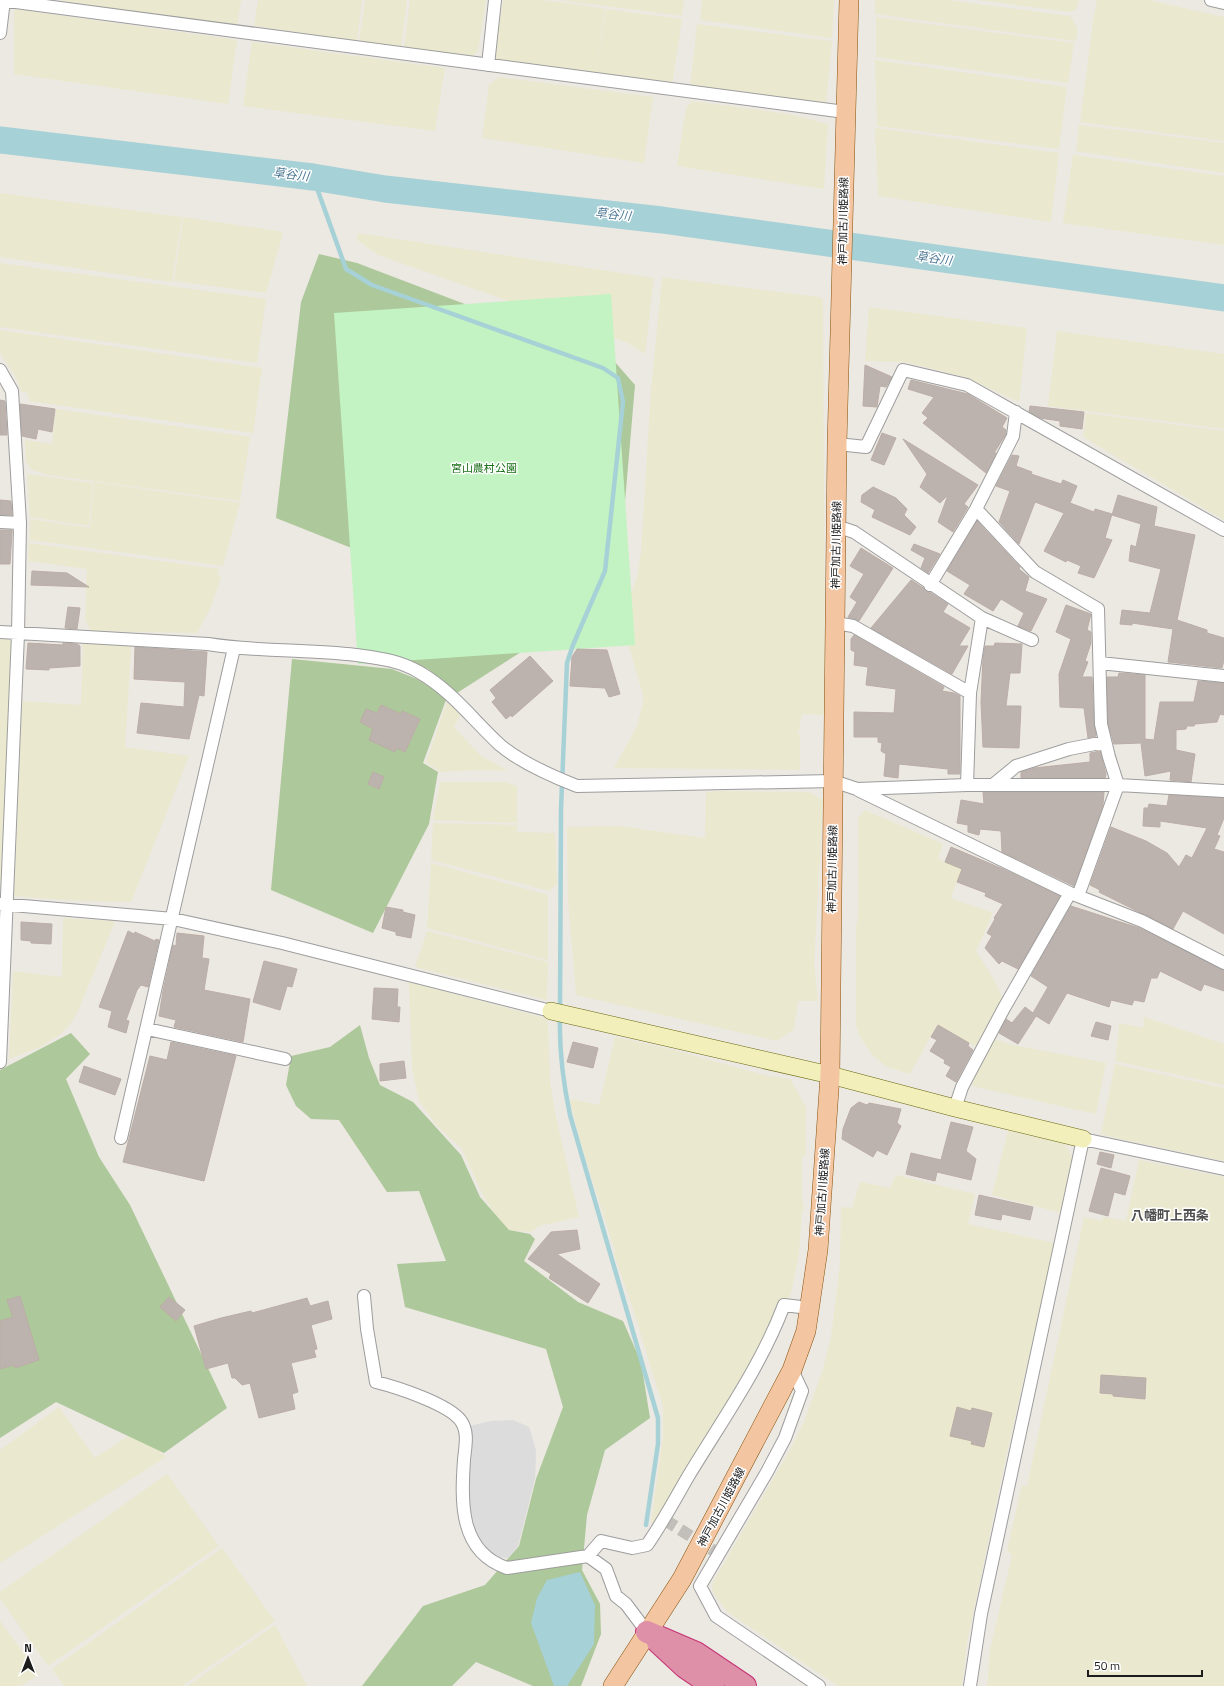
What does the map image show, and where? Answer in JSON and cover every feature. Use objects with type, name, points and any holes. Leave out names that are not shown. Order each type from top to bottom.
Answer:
[{"type":"highway","points":[[647,1632],[685,1667],[713,1686]]},
{"type":"highway","points":[[647,1632],[696,1653],[745,1686]]},
{"type":"main road","name":"神戸加古川姫路線","points":[[613,1686],[693,1559],[792,1370],[806,1331],[818,1250],[830,1075],[837,444],[849,0]]},
{"type":"street","points":[[0,33],[3,0],[845,112]]},
{"type":"street","points":[[488,65],[495,0]]},
{"type":"street","points":[[1211,0],[1224,3]]},
{"type":"street","points":[[0,370],[12,391],[20,523],[18,634],[3,904],[0,1062]]},
{"type":"street","points":[[837,444],[866,446],[903,370],[968,385],[1224,530]]},
{"type":"street","points":[[930,585],[976,509],[1013,436],[1016,412]]},
{"type":"street","points":[[955,1108],[962,1087],[1004,1008],[1074,895],[1118,785],[1101,724],[1098,609],[1034,572],[976,509]]},
{"type":"street","points":[[0,522],[20,523]]},
{"type":"street","points":[[836,526],[854,532],[930,585],[982,618],[1032,640]]},
{"type":"street","points":[[967,785],[970,692],[982,618]]},
{"type":"street","points":[[836,623],[853,626],[970,692]]},
{"type":"street","points":[[0,632],[208,644],[234,648],[322,651],[392,660],[419,672],[451,694],[501,746],[550,776],[577,786],[833,781],[857,789],[1074,895],[1142,921],[1224,963]]},
{"type":"street","points":[[121,1138],[173,919],[234,648]]},
{"type":"street","points":[[1100,663],[1224,676]]},
{"type":"street","points":[[993,785],[1016,766],[1069,749],[1105,742]]},
{"type":"street","points":[[857,789],[967,785],[1118,785],[1224,791]]},
{"type":"street","points":[[3,904],[173,919],[282,943],[551,1011],[830,1075],[955,1108],[1084,1139],[1224,1169]]},
{"type":"street","points":[[147,1030],[285,1059]]},
{"type":"street","points":[[970,1686],[981,1614],[1084,1139]]},
{"type":"street","points":[[364,1296],[367,1329],[376,1382],[404,1389],[441,1406],[460,1420],[466,1433],[462,1487],[468,1534],[480,1552],[495,1564],[507,1568],[588,1556],[601,1541],[632,1548],[647,1545],[665,1520],[689,1475],[736,1401],[773,1334],[784,1305],[809,1308]]},
{"type":"street","points":[[792,1370],[802,1392],[785,1438],[767,1472],[700,1586],[716,1616],[819,1686]]},
{"type":"street","points":[[588,1556],[606,1569],[616,1596],[626,1604],[647,1632]]},
{"type":"green space","points":[[58,0],[241,0],[237,27]]},
{"type":"green space","points":[[258,0],[362,0],[357,41],[254,26]]},
{"type":"green space","points":[[365,0],[407,0],[401,47],[359,41]]},
{"type":"green space","points":[[410,0],[486,0],[478,51],[471,57],[404,48]]},
{"type":"green space","points":[[503,0],[542,0],[582,5],[571,72],[493,62]]},
{"type":"green space","points":[[559,0],[684,0],[682,16]]},
{"type":"green space","points":[[702,0],[834,0],[832,38],[700,20]]},
{"type":"green space","points":[[875,0],[947,0],[1070,16],[1077,27],[1077,37],[1075,41],[875,14]]},
{"type":"green space","points":[[978,0],[1079,0],[1076,10],[1070,12]]},
{"type":"green space","points":[[1097,0],[1148,0],[1224,17],[1224,141],[1080,122]]},
{"type":"green space","points":[[582,5],[605,9],[595,76],[571,72]]},
{"type":"green space","points":[[14,9],[237,40],[228,104],[14,74]]},
{"type":"green space","points":[[606,9],[682,19],[672,86],[595,76]]},
{"type":"green space","points":[[876,17],[1074,43],[1068,83],[876,57]]},
{"type":"green space","points":[[697,24],[832,41],[826,104],[690,88]]},
{"type":"green space","points":[[252,42],[445,68],[435,131],[243,106]]},
{"type":"green space","points":[[875,60],[1067,87],[1059,149],[877,126]]},
{"type":"green space","points":[[499,77],[653,97],[644,163],[482,138],[489,85]]},
{"type":"green space","points":[[692,101],[789,114],[828,124],[824,189],[677,166],[686,108]]},
{"type":"green space","points":[[1079,125],[1224,143],[1224,173],[1076,151]]},
{"type":"green space","points":[[875,128],[1059,153],[1051,222],[878,196]]},
{"type":"green space","points":[[1073,155],[1224,176],[1224,245],[1063,223]]},
{"type":"green space","points":[[0,193],[182,217],[172,282],[0,257]]},
{"type":"green space","points":[[183,217],[283,233],[266,293],[174,281]]},
{"type":"green space","points":[[358,233],[654,278],[645,354],[628,343],[378,255],[356,239]]},
{"type":"green space","name":"宮山農村公園","points":[[319,254],[357,263],[614,361],[635,385],[618,583],[535,643],[457,693],[428,669],[377,648],[354,549],[276,518],[301,302]]},
{"type":"green space","points":[[0,263],[266,299],[257,363],[0,327]]},
{"type":"green space","points":[[662,277],[819,297],[823,300],[825,715],[802,714],[798,734],[800,734],[800,770],[614,768],[637,726],[643,703],[643,695],[626,636],[626,607],[637,578],[641,552],[651,389]]},
{"type":"green space","name":"宮山農村公園","points":[[611,294],[635,645],[358,664],[334,313]]},
{"type":"green space","points":[[869,307],[1027,328],[1019,402],[965,377],[905,362],[865,361]]},
{"type":"green space","points":[[0,330],[262,368],[253,433],[29,401],[28,393],[21,392],[17,379],[0,353]]},
{"type":"green space","points":[[1057,331],[1224,354],[1224,429],[1048,406]]},
{"type":"green space","points":[[56,409],[250,437],[240,501],[49,475],[32,470],[26,461],[25,440],[52,444]]},
{"type":"green space","points":[[1086,413],[1224,431],[1224,520],[1083,437]]},
{"type":"green space","points":[[27,474],[93,483],[89,526],[30,517]]},
{"type":"green space","points":[[94,482],[240,503],[223,566],[30,540],[30,519],[90,528]]},
{"type":"green space","points":[[29,543],[219,569],[218,574],[221,578],[210,609],[197,633],[91,631],[85,620],[87,569],[28,561]]},
{"type":"green space","points":[[0,637],[9,638],[11,641],[12,663],[4,854],[0,892]]},
{"type":"green space","points":[[83,643],[130,644],[125,747],[189,756],[131,902],[77,901],[14,896],[22,701],[81,705]]},
{"type":"green space","points":[[292,659],[392,669],[417,679],[447,697],[423,763],[438,772],[429,824],[373,933],[271,890]]},
{"type":"green space","points":[[448,699],[461,714],[454,727],[480,755],[508,771],[479,770],[440,772],[426,762]]},
{"type":"green space","points":[[440,782],[505,782],[517,786],[517,823],[433,820]]},
{"type":"green space","points":[[706,792],[809,792],[823,800],[814,965],[818,1001],[798,1001],[794,1029],[777,1041],[576,995],[568,901],[567,827],[619,826],[705,838]]},
{"type":"green space","points":[[865,810],[943,844],[938,859],[962,869],[951,896],[953,899],[993,913],[976,951],[996,983],[1004,1002],[980,1049],[937,1025],[910,1074],[887,1067],[873,1056],[860,1037],[856,1025],[858,818]]},
{"type":"green space","points":[[433,823],[517,825],[517,832],[555,833],[557,884],[549,891],[431,860]]},
{"type":"green space","points":[[431,863],[548,895],[548,960],[427,928]]},
{"type":"green space","points":[[63,918],[114,921],[114,924],[78,1011],[71,1023],[61,1034],[40,1047],[9,1059],[13,971],[62,977]]},
{"type":"green space","points":[[427,931],[548,962],[547,1000],[415,967]]},
{"type":"green space","points":[[409,982],[545,1018],[548,1023],[550,1082],[556,1117],[579,1217],[539,1226],[531,1232],[503,1230],[482,1193],[462,1149],[436,1125],[419,1101],[412,1069]]},
{"type":"green space","points":[[1144,1017],[1224,1044],[1224,1085],[1115,1061],[1119,1030],[1118,1023],[1143,1028]]},
{"type":"green space","points":[[360,1025],[369,1058],[380,1085],[413,1102],[461,1155],[480,1197],[509,1230],[530,1234],[535,1239],[524,1261],[578,1302],[623,1321],[641,1362],[650,1418],[605,1450],[587,1515],[582,1570],[600,1604],[601,1634],[581,1686],[533,1686],[476,1662],[452,1686],[362,1686],[423,1606],[485,1585],[519,1546],[536,1479],[563,1407],[546,1349],[405,1307],[397,1264],[446,1261],[419,1191],[387,1192],[339,1120],[311,1119],[296,1106],[286,1085],[291,1056],[330,1047]]},
{"type":"green space","points":[[71,1033],[90,1054],[66,1079],[99,1157],[130,1205],[227,1408],[164,1453],[56,1402],[0,1438],[0,1070]]},
{"type":"green space","points":[[615,1037],[670,1049],[768,1076],[790,1079],[806,1107],[806,1154],[802,1158],[802,1198],[804,1210],[802,1212],[799,1253],[792,1290],[789,1298],[784,1298],[777,1304],[768,1329],[738,1387],[655,1524],[651,1522],[663,1438],[663,1407],[634,1312],[614,1254],[615,1251],[581,1144],[570,1101],[572,1099],[599,1105]]},
{"type":"green space","points":[[992,1038],[1008,1044],[1106,1063],[1096,1114],[972,1086],[975,1071]]},
{"type":"green space","points":[[1115,1064],[1224,1088],[1224,1161],[1101,1134]]},
{"type":"green space","points":[[1008,1130],[1064,1143],[1066,1146],[1071,1155],[1072,1161],[1061,1213],[992,1195]]},
{"type":"green space","points":[[1139,1160],[1224,1177],[1224,1686],[987,1686],[990,1650],[1012,1555],[1007,1550],[1022,1485],[1027,1486],[1084,1217],[1102,1221],[1103,1217],[1126,1221]]},
{"type":"green space","points":[[896,1175],[975,1194],[968,1224],[1055,1243],[1007,1452],[967,1643],[962,1686],[838,1686],[729,1613],[717,1599],[712,1590],[713,1582],[791,1448],[804,1422],[823,1369],[831,1337],[840,1264],[841,1207],[852,1208],[860,1182],[890,1188]]},
{"type":"green space","points":[[59,1407],[95,1458],[136,1431],[166,1457],[0,1563],[0,1450]]},
{"type":"green space","points":[[167,1474],[219,1546],[48,1666],[0,1599],[0,1592]]},
{"type":"green space","points":[[222,1548],[275,1621],[182,1686],[64,1686],[52,1669]]},
{"type":"green space","points":[[0,1621],[39,1674],[21,1686],[0,1686]]},
{"type":"green space","points":[[275,1625],[307,1686],[187,1686]]},
{"type":"shaded area","points":[[513,1420],[529,1427],[536,1450],[535,1479],[518,1546],[508,1558],[493,1557],[472,1533],[468,1507],[467,1470],[470,1426],[491,1421]]},
{"type":"water","points":[[580,1572],[595,1605],[594,1644],[567,1686],[554,1686],[531,1623],[537,1598],[547,1580]]},
{"type":"building","points":[[865,365],[892,377],[886,387],[880,386],[877,407],[863,406]]},
{"type":"building","points":[[911,380],[968,394],[1007,418],[1002,427],[1006,430],[1006,434],[994,453],[996,453],[986,473],[923,423],[928,418],[922,413],[934,397],[908,389]]},
{"type":"building","points":[[0,400],[5,401],[7,435],[0,435]]},
{"type":"building","points":[[20,404],[55,409],[52,432],[38,429],[36,439],[22,436]]},
{"type":"building","points":[[1030,406],[1084,412],[1082,429],[1060,426],[1060,421],[1040,418],[1029,412]]},
{"type":"building","points":[[882,433],[896,438],[884,465],[871,460]]},
{"type":"building","points":[[903,439],[978,485],[964,504],[968,507],[953,532],[938,522],[948,495],[940,503],[920,487],[927,474]]},
{"type":"building","points":[[1012,455],[1019,456],[1016,466],[1032,472],[1031,474],[1061,484],[1063,480],[1077,486],[1070,503],[1094,512],[1095,509],[1112,514],[1105,538],[1112,540],[1094,578],[1078,573],[1081,566],[1067,560],[1066,562],[1044,551],[1064,513],[1035,502],[1019,544],[999,522],[1010,491],[996,486]]},
{"type":"building","points":[[873,487],[896,498],[907,509],[904,515],[916,527],[910,535],[872,517],[875,510],[861,502],[862,495]]},
{"type":"building","points":[[1118,495],[1157,507],[1154,526],[1195,535],[1177,620],[1207,630],[1207,633],[1224,638],[1224,660],[1222,668],[1168,662],[1173,629],[1132,623],[1132,625],[1120,624],[1122,610],[1150,613],[1161,569],[1129,561],[1131,545],[1136,547],[1141,524],[1112,515]]},
{"type":"building","points":[[0,500],[11,501],[12,515],[0,515]]},
{"type":"building","points":[[977,521],[1020,567],[1019,569],[1029,577],[1025,591],[1047,599],[1031,631],[1018,626],[1024,613],[1001,599],[993,611],[964,594],[970,585],[947,571]]},
{"type":"building","points":[[0,530],[12,530],[10,564],[0,564]]},
{"type":"building","points":[[914,544],[940,554],[928,573],[921,568],[925,558],[911,550]]},
{"type":"building","points":[[861,548],[893,568],[859,621],[848,617],[857,602],[850,597],[864,574],[850,566]]},
{"type":"building","points":[[32,571],[67,573],[89,587],[31,585]]},
{"type":"building","points":[[911,580],[948,604],[943,612],[970,628],[959,646],[968,646],[952,674],[871,628]]},
{"type":"building","points":[[1066,605],[1091,614],[1087,630],[1091,632],[1091,643],[1085,661],[1088,662],[1082,677],[1092,677],[1096,736],[1088,738],[1084,708],[1060,707],[1059,674],[1071,639],[1056,632]]},
{"type":"building","points":[[68,607],[80,608],[77,629],[65,628]]},
{"type":"building","points":[[854,635],[944,687],[942,691],[954,693],[960,696],[960,774],[948,774],[948,769],[899,764],[898,778],[884,776],[886,754],[881,751],[882,743],[878,742],[878,737],[854,737],[854,712],[894,713],[896,689],[866,685],[868,667],[854,665],[855,652],[851,650],[851,639]]},
{"type":"building","points":[[28,643],[63,645],[63,643],[77,644],[80,646],[80,666],[49,668],[49,670],[26,669]]},
{"type":"building","points":[[995,643],[1022,644],[1020,673],[1010,673],[1006,706],[1021,706],[1019,748],[983,747],[981,702],[983,658],[985,646],[994,646]]},
{"type":"building","points":[[135,647],[207,652],[204,696],[199,695],[189,739],[137,733],[141,703],[184,707],[185,682],[134,679]]},
{"type":"building","points":[[577,649],[607,650],[620,694],[609,697],[605,688],[570,686],[572,657]]},
{"type":"building","points":[[530,656],[553,681],[512,717],[511,715],[506,719],[492,702],[496,698],[490,690]]},
{"type":"building","points":[[1119,673],[1145,675],[1145,739],[1154,740],[1160,702],[1194,702],[1198,681],[1224,683],[1224,715],[1220,714],[1217,722],[1195,724],[1194,726],[1187,726],[1186,729],[1176,730],[1176,750],[1195,754],[1191,782],[1170,780],[1171,771],[1145,776],[1141,743],[1114,744],[1108,723],[1107,677],[1118,677]]},
{"type":"building","points":[[381,705],[401,714],[402,711],[420,719],[405,752],[397,748],[395,752],[369,740],[373,729],[360,722],[366,709],[377,713]]},
{"type":"building","points":[[1100,751],[1106,774],[1105,778],[1021,778],[1021,772],[1034,768],[1090,762],[1090,753]]},
{"type":"building","points":[[373,772],[384,777],[379,789],[368,784]]},
{"type":"building","points":[[983,792],[1104,792],[1103,805],[1074,886],[1002,852],[1001,831],[980,829],[979,835],[968,832],[968,825],[957,823],[961,800],[984,804]]},
{"type":"building","points":[[1169,795],[1224,798],[1224,818],[1217,835],[1220,836],[1214,849],[1224,852],[1224,934],[1183,911],[1173,929],[1099,892],[1100,890],[1090,885],[1111,827],[1146,841],[1167,853],[1179,867],[1186,855],[1192,858],[1207,828],[1160,821],[1160,827],[1143,826],[1144,808],[1148,808],[1149,804],[1167,806]]},
{"type":"building","points":[[951,847],[1003,869],[1060,896],[1018,969],[1002,961],[999,964],[985,948],[992,936],[987,933],[1003,904],[985,896],[986,893],[957,882],[962,869],[945,862]]},
{"type":"building","points":[[1071,906],[1139,928],[1224,970],[1224,991],[1204,984],[1201,991],[1160,971],[1157,978],[1151,978],[1144,1002],[1134,1000],[1132,1005],[1111,1000],[1109,1007],[1067,993],[1049,1024],[1036,1016],[1018,1044],[999,1033],[1006,1019],[1012,1023],[1025,1007],[1033,1013],[1048,987],[1031,976]]},
{"type":"building","points":[[386,907],[403,910],[403,912],[415,915],[411,938],[396,935],[396,932],[382,928]]},
{"type":"building","points":[[21,922],[52,924],[51,944],[31,943],[31,941],[21,940]]},
{"type":"building","points":[[128,931],[134,934],[135,932],[155,941],[156,939],[159,940],[148,987],[141,985],[137,990],[126,1020],[129,1021],[126,1033],[108,1027],[112,1011],[99,1007]]},
{"type":"building","points":[[177,933],[204,936],[202,958],[209,959],[204,990],[250,999],[243,1042],[174,1027],[176,1020],[159,1016],[173,945],[176,946]]},
{"type":"building","points":[[264,961],[297,969],[292,987],[287,986],[280,1010],[253,1002]]},
{"type":"building","points":[[374,988],[398,989],[397,1007],[400,1007],[399,1022],[372,1019]]},
{"type":"building","points":[[1096,1022],[1111,1026],[1108,1040],[1091,1036]]},
{"type":"building","points":[[938,1025],[969,1043],[968,1046],[973,1050],[956,1082],[946,1076],[951,1067],[944,1063],[945,1060],[930,1051],[937,1040],[931,1037]]},
{"type":"building","points":[[171,1042],[236,1056],[204,1181],[123,1162],[150,1056],[167,1060]]},
{"type":"building","points":[[573,1042],[598,1048],[593,1068],[567,1062]]},
{"type":"building","points":[[404,1061],[406,1078],[380,1081],[380,1064]]},
{"type":"building","points":[[84,1066],[121,1079],[115,1095],[79,1082]]},
{"type":"building","points":[[859,1102],[867,1105],[869,1103],[901,1109],[897,1123],[901,1126],[887,1155],[877,1150],[873,1157],[842,1139],[843,1129],[851,1108]]},
{"type":"building","points":[[951,1122],[973,1127],[966,1151],[976,1159],[971,1180],[937,1172],[935,1181],[906,1174],[911,1153],[941,1160]]},
{"type":"building","points":[[1100,1152],[1114,1155],[1111,1168],[1097,1164]]},
{"type":"building","points":[[1101,1168],[1130,1176],[1125,1195],[1114,1192],[1108,1216],[1089,1211]]},
{"type":"building","points":[[979,1195],[1033,1207],[1030,1220],[1002,1214],[1001,1220],[975,1215]]},
{"type":"building","points":[[577,1230],[580,1249],[557,1254],[600,1284],[588,1303],[549,1278],[551,1274],[528,1259],[551,1232]]},
{"type":"building","points":[[20,1296],[39,1360],[15,1368],[14,1365],[0,1369],[0,1321],[13,1317],[7,1300]]},
{"type":"building","points":[[169,1297],[185,1310],[176,1321],[160,1307]]},
{"type":"building","points":[[307,1298],[310,1306],[328,1301],[332,1319],[311,1325],[317,1349],[314,1350],[316,1357],[291,1363],[298,1392],[292,1394],[295,1409],[259,1418],[250,1383],[242,1385],[235,1378],[232,1378],[228,1363],[206,1369],[194,1326],[251,1311],[252,1313]]},
{"type":"building","points":[[1101,1375],[1146,1378],[1145,1399],[1113,1396],[1113,1394],[1100,1393]]},
{"type":"building","points":[[957,1407],[971,1411],[972,1408],[992,1413],[984,1447],[971,1444],[972,1441],[950,1436]]},
{"type":"waterway","name":"草谷川","points":[[0,140],[313,177],[385,189],[662,220],[1224,298]]},
{"type":"waterway","points":[[313,177],[346,269],[372,285],[603,368],[618,378],[623,402],[605,571],[573,645],[567,663],[561,809],[560,1009]]},
{"type":"waterway","points":[[560,1016],[562,1066],[570,1115],[658,1418],[658,1444],[646,1525]]},
{"type":"tunnel","points":[[665,1520],[719,1554]]},
{"type":"district","name":"八幡町上西条","points":[[1170,1215]]}]
